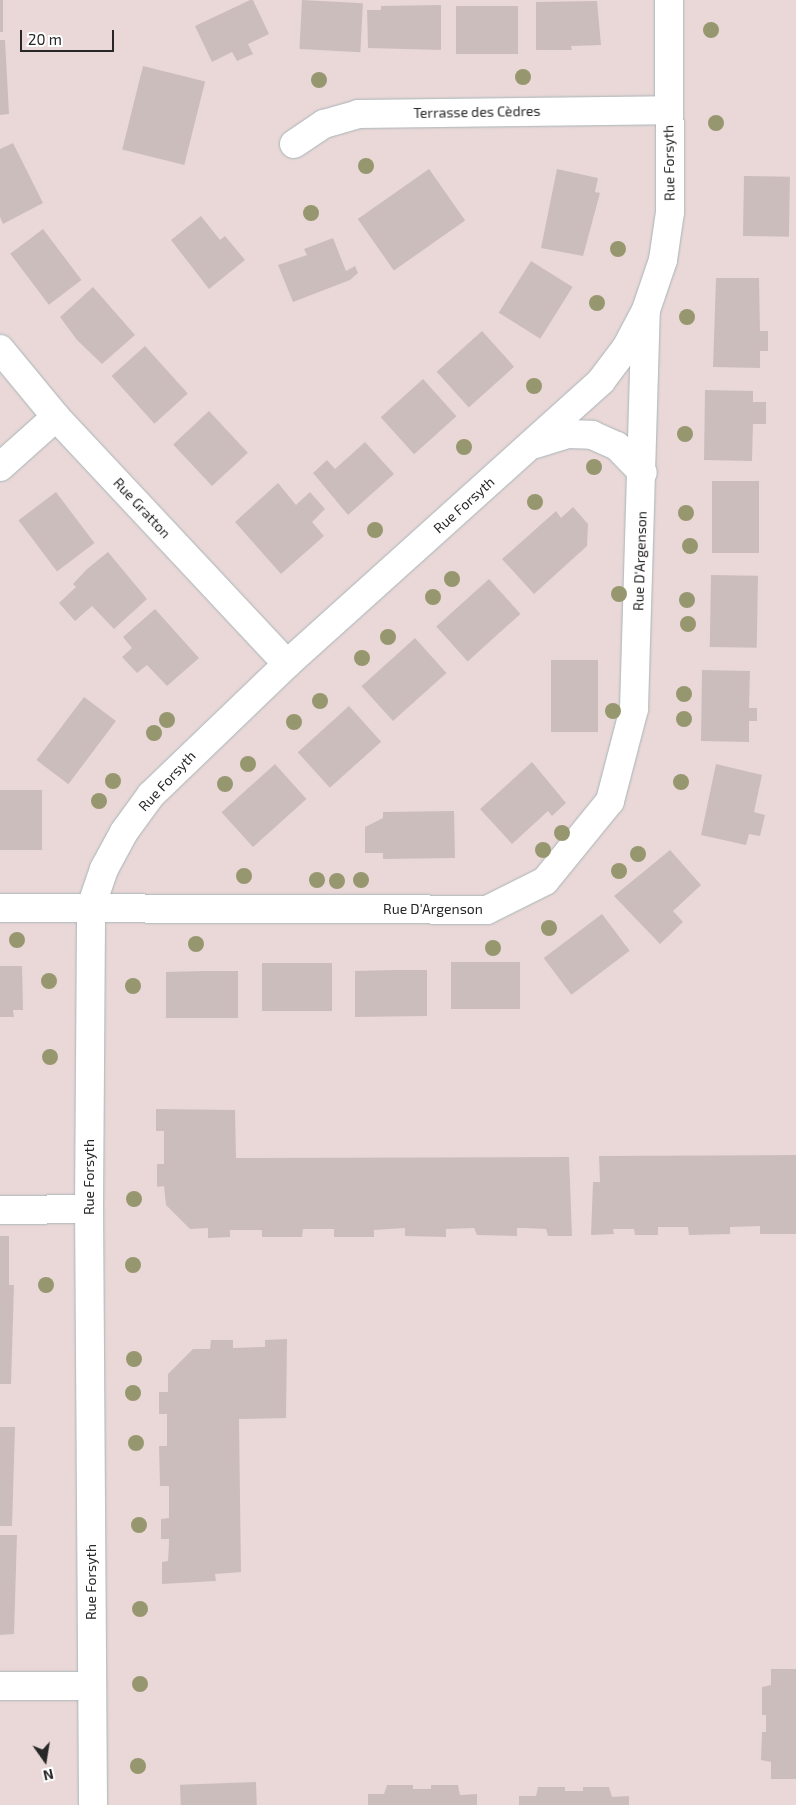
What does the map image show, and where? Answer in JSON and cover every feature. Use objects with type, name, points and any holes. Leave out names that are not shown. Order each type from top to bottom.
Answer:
[{"type":"street","name":"Rue Forsyth","points":[[93,1805],[89,1209],[91,908],[108,861],[124,832],[151,795],[287,664],[601,381],[626,348],[646,310],[663,260],[670,212],[667,110],[669,0]]},
{"type":"street","name":"Terrasse des Cèdres","points":[[294,144],[324,124],[358,114],[667,110]]},
{"type":"street","name":"Rue D'Argenson","points":[[0,908],[487,910],[544,880],[610,801],[634,709],[643,474],[646,310]]},
{"type":"street","name":"Rue Gratton","points":[[0,349],[56,416],[287,664]]},
{"type":"street","points":[[0,467],[56,416]]},
{"type":"street","points":[[532,445],[568,434],[592,435],[617,446],[643,474]]},
{"type":"street","points":[[0,1210],[89,1209]]},
{"type":"street","points":[[0,1686],[91,1686]]},
{"type":"building","points":[[0,0],[3,0],[3,32],[0,32]]},
{"type":"building","points":[[253,0],[269,34],[248,44],[253,54],[237,61],[232,52],[212,62],[195,26]]},
{"type":"building","points":[[302,0],[363,3],[360,52],[299,49]]},
{"type":"building","points":[[597,1],[601,45],[571,46],[572,50],[536,50],[536,2]]},
{"type":"building","points":[[441,5],[441,50],[368,48],[367,10],[381,10],[381,6]]},
{"type":"building","points":[[456,6],[518,6],[518,54],[456,54]]},
{"type":"building","points":[[0,40],[5,40],[9,114],[0,115]]},
{"type":"building","points":[[143,66],[205,81],[184,165],[122,149]]},
{"type":"building","points":[[13,143],[43,203],[3,224],[0,217],[0,149]]},
{"type":"building","points":[[429,169],[465,221],[394,271],[358,219]]},
{"type":"building","points":[[557,169],[598,178],[595,192],[600,193],[583,256],[541,248]]},
{"type":"building","points":[[744,176],[790,177],[789,237],[743,236]]},
{"type":"building","points":[[201,216],[220,240],[225,236],[245,260],[209,289],[171,240]]},
{"type":"building","points":[[43,229],[82,280],[49,305],[10,254]]},
{"type":"building","points":[[333,238],[346,271],[355,266],[358,273],[350,280],[293,302],[278,265],[307,255],[304,249]]},
{"type":"building","points":[[531,261],[573,287],[540,339],[499,313]]},
{"type":"building","points":[[716,278],[759,278],[760,331],[768,331],[768,351],[760,351],[760,368],[713,367]]},
{"type":"building","points":[[93,287],[135,335],[102,364],[77,340],[60,317]]},
{"type":"building","points":[[482,331],[514,367],[469,407],[437,372]]},
{"type":"building","points":[[145,346],[188,394],[154,424],[112,376]]},
{"type":"building","points":[[423,379],[456,416],[414,454],[381,417]]},
{"type":"building","points":[[705,390],[753,391],[753,402],[766,402],[766,424],[753,424],[752,461],[704,460]]},
{"type":"building","points":[[209,411],[248,453],[212,486],[173,444]]},
{"type":"building","points":[[365,442],[394,474],[348,515],[313,473],[327,460],[335,469]]},
{"type":"building","points":[[712,481],[759,481],[759,553],[712,553]]},
{"type":"building","points":[[278,483],[296,505],[310,492],[325,509],[312,522],[324,536],[281,574],[235,522]]},
{"type":"building","points":[[56,492],[95,543],[57,571],[18,520]]},
{"type":"building","points":[[573,507],[588,524],[587,546],[534,594],[502,559],[556,511],[561,518]]},
{"type":"building","points":[[108,552],[147,599],[114,629],[92,606],[75,621],[59,603],[76,587],[73,584],[87,569]]},
{"type":"building","points":[[711,575],[758,576],[757,648],[710,647]]},
{"type":"building","points":[[489,579],[520,614],[468,661],[436,627]]},
{"type":"building","points":[[155,609],[199,658],[167,686],[147,665],[137,673],[122,657],[132,648],[123,637]]},
{"type":"building","points":[[415,638],[446,673],[393,721],[361,686]]},
{"type":"building","points":[[551,660],[598,660],[598,732],[551,732]]},
{"type":"building","points":[[702,670],[750,671],[749,708],[757,708],[757,721],[749,721],[749,742],[701,741]]},
{"type":"building","points":[[84,697],[116,721],[68,784],[36,760]]},
{"type":"building","points":[[349,706],[381,742],[330,788],[298,752]]},
{"type":"building","points":[[532,762],[566,803],[552,816],[548,811],[512,844],[480,809]]},
{"type":"building","points":[[275,764],[306,799],[253,847],[221,812]]},
{"type":"building","points":[[716,764],[762,775],[754,812],[765,815],[760,836],[749,834],[746,845],[701,835]]},
{"type":"building","points":[[0,790],[42,790],[42,850],[0,850]]},
{"type":"building","points":[[454,811],[455,858],[383,859],[383,853],[365,853],[365,827],[383,818],[383,812]]},
{"type":"building","points":[[670,850],[701,885],[673,911],[683,922],[660,944],[614,896]]},
{"type":"building","points":[[602,914],[630,951],[571,995],[544,958]]},
{"type":"building","points":[[451,962],[520,962],[520,1009],[451,1009]]},
{"type":"building","points":[[262,963],[332,963],[332,1011],[262,1011]]},
{"type":"building","points":[[0,966],[22,966],[23,1010],[13,1010],[14,1017],[0,1017]]},
{"type":"building","points":[[427,970],[427,1016],[355,1017],[355,971]]},
{"type":"building","points":[[238,971],[238,1018],[166,1018],[166,972]]},
{"type":"building","points":[[156,1109],[235,1110],[236,1158],[569,1157],[572,1236],[548,1236],[546,1229],[524,1228],[517,1228],[517,1236],[477,1235],[474,1228],[446,1229],[446,1237],[405,1236],[405,1228],[374,1230],[374,1237],[334,1237],[334,1229],[303,1229],[302,1237],[262,1237],[262,1230],[230,1230],[230,1237],[208,1238],[208,1228],[190,1229],[166,1205],[164,1186],[157,1187],[157,1164],[164,1164],[164,1131],[156,1131]]},
{"type":"building","points":[[796,1155],[796,1234],[760,1234],[760,1226],[730,1227],[730,1234],[689,1235],[688,1227],[658,1227],[658,1235],[635,1235],[634,1229],[613,1229],[614,1234],[591,1235],[593,1182],[600,1182],[599,1156]]},
{"type":"building","points":[[0,1236],[9,1236],[9,1285],[14,1285],[11,1384],[0,1384]]},
{"type":"building","points":[[287,1339],[286,1418],[239,1419],[241,1572],[215,1574],[216,1581],[162,1584],[162,1562],[168,1561],[169,1539],[161,1539],[161,1519],[169,1518],[169,1486],[160,1486],[159,1446],[167,1446],[167,1414],[159,1414],[159,1392],[168,1392],[168,1374],[193,1349],[210,1349],[211,1340],[233,1340],[233,1348],[265,1347],[265,1340]]},
{"type":"building","points":[[0,1427],[15,1427],[12,1526],[0,1526]]},
{"type":"building","points":[[0,1535],[17,1535],[14,1634],[0,1635]]},
{"type":"building","points":[[771,1669],[796,1669],[796,1779],[771,1779],[771,1762],[761,1760],[762,1732],[766,1732],[766,1715],[762,1715],[762,1687],[771,1685]]},
{"type":"building","points":[[256,1782],[257,1805],[181,1805],[180,1785]]},
{"type":"building","points":[[387,1785],[413,1785],[413,1789],[431,1789],[431,1785],[458,1785],[460,1795],[477,1794],[477,1805],[368,1805],[368,1794],[384,1794]]},
{"type":"building","points":[[538,1787],[565,1787],[565,1791],[583,1791],[583,1787],[609,1787],[612,1797],[629,1796],[629,1805],[519,1805],[519,1796],[536,1796]]}]
